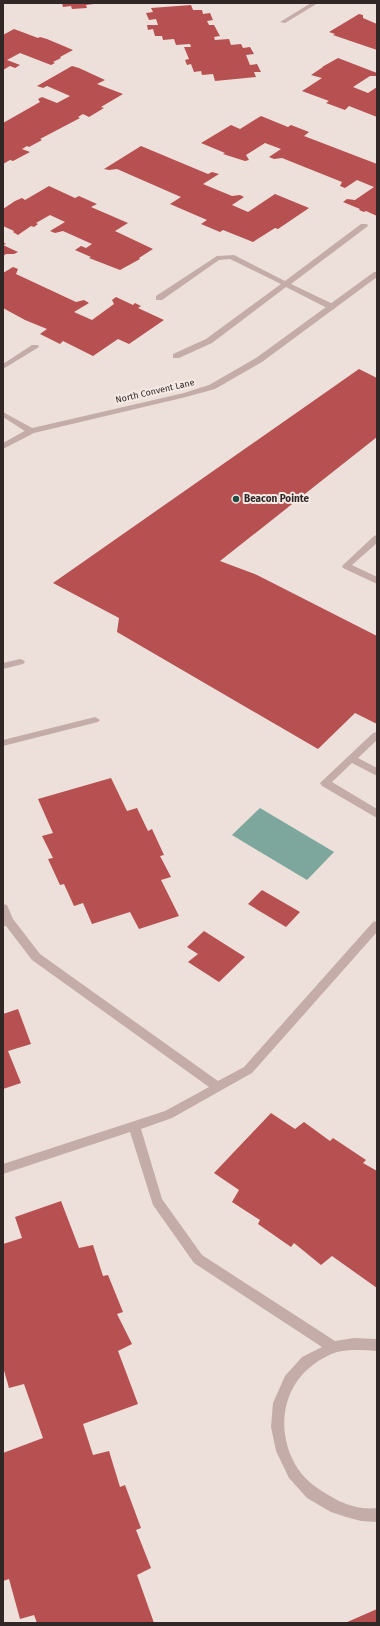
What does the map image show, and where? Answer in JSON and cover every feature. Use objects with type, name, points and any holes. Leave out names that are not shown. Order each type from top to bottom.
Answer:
[{"type":"street","points":[[283,22],[314,3]]},
{"type":"street","points":[[176,356],[209,341],[364,226]]},
{"type":"street","points":[[159,298],[217,258],[231,257],[332,307]]},
{"type":"street","name":"North Convent Lane","points":[[3,446],[31,431],[186,395],[212,387],[230,378],[258,360],[377,274]]},
{"type":"street","points":[[3,367],[35,346]]},
{"type":"street","points":[[3,414],[31,431]]},
{"type":"street","points":[[377,538],[346,566],[377,581]]},
{"type":"street","points":[[3,666],[20,662]]},
{"type":"street","points":[[3,743],[95,720]]},
{"type":"street","points":[[376,735],[325,783],[377,814]]},
{"type":"street","points":[[351,758],[377,772]]},
{"type":"street","points":[[3,908],[6,921],[36,957],[218,1087]]},
{"type":"street","points":[[3,1170],[15,1164],[168,1116],[248,1070],[377,925]]},
{"type":"street","points":[[134,1126],[157,1200],[198,1259],[332,1347]]},
{"type":"street","points":[[377,1345],[356,1344],[332,1347],[311,1358],[294,1374],[282,1394],[276,1417],[278,1442],[287,1466],[302,1486],[324,1502],[348,1512],[377,1515]]},
{"type":"water","points":[[260,808],[334,852],[307,880],[232,835]]},
{"type":"building","points":[[62,3],[94,4],[86,5],[87,8],[72,9],[71,6],[63,7]]},
{"type":"building","points":[[191,5],[193,10],[202,10],[203,14],[210,13],[213,20],[207,21],[209,25],[214,25],[220,36],[214,37],[215,40],[229,39],[231,45],[241,44],[243,48],[250,47],[254,54],[246,55],[250,65],[257,64],[261,72],[254,72],[256,77],[215,81],[213,74],[202,75],[201,71],[194,72],[191,64],[187,65],[185,60],[189,59],[184,47],[191,47],[190,44],[176,45],[174,39],[163,40],[162,36],[155,36],[153,29],[148,30],[147,25],[158,25],[156,19],[149,20],[146,13],[153,12],[151,8]]},
{"type":"building","points":[[359,14],[363,15],[363,18],[377,24],[377,50],[333,35],[335,34],[329,32]]},
{"type":"building","points":[[14,29],[38,38],[40,37],[47,39],[73,50],[60,57],[61,58],[53,62],[55,63],[51,65],[20,53],[7,60],[20,65],[15,68],[10,66],[3,70],[3,35]]},
{"type":"building","points":[[338,58],[377,73],[377,76],[370,76],[353,87],[368,93],[377,87],[377,117],[349,106],[345,110],[326,103],[329,101],[302,91],[322,78],[311,75]]},
{"type":"building","points":[[72,66],[105,80],[97,84],[123,94],[101,107],[104,108],[89,117],[83,114],[78,117],[80,118],[40,139],[42,140],[29,147],[27,146],[22,149],[30,152],[13,161],[10,160],[3,164],[3,123],[40,102],[38,99],[42,97],[57,103],[70,96],[47,86],[43,88],[37,86]]},
{"type":"building","points":[[261,116],[288,127],[291,125],[309,132],[304,136],[377,164],[377,216],[366,211],[364,212],[359,210],[360,209],[343,202],[347,199],[355,200],[374,187],[357,180],[345,188],[340,186],[342,182],[282,158],[274,159],[269,157],[281,149],[265,143],[246,155],[249,160],[245,161],[223,154],[225,153],[201,143],[231,125],[240,129]]},
{"type":"building","points":[[141,146],[208,174],[212,172],[219,174],[203,184],[232,196],[240,195],[244,197],[232,205],[248,212],[275,194],[309,208],[278,229],[275,228],[253,242],[223,230],[220,232],[201,224],[207,220],[170,204],[181,197],[117,169],[104,169]]},
{"type":"building","points":[[49,186],[75,198],[79,196],[97,204],[91,207],[128,223],[115,231],[153,249],[139,258],[140,259],[120,270],[89,258],[91,257],[75,250],[81,246],[86,248],[92,244],[63,231],[55,233],[50,231],[65,222],[50,215],[36,223],[38,224],[34,227],[31,226],[18,235],[13,232],[14,231],[3,226],[3,209],[22,198],[25,200]]},
{"type":"building","points":[[3,245],[18,252],[3,256]]},
{"type":"building","points":[[13,267],[18,269],[16,274],[76,302],[84,300],[89,303],[74,312],[92,320],[114,304],[112,300],[116,297],[133,305],[135,303],[141,306],[138,308],[164,320],[129,344],[118,339],[93,356],[63,341],[60,344],[40,334],[47,329],[25,320],[3,308],[3,273]]},
{"type":"building","name":"Beacon Pointe","points":[[359,369],[377,378],[377,437],[220,561],[257,575],[377,636],[377,724],[355,713],[318,749],[117,632],[119,618],[53,583]]},
{"type":"building","points":[[111,778],[127,811],[137,808],[148,831],[152,829],[164,855],[160,856],[171,877],[161,880],[179,916],[139,929],[130,912],[92,924],[83,903],[74,906],[64,884],[60,885],[48,859],[53,858],[42,836],[53,833],[38,799]]},
{"type":"building","points":[[262,890],[300,912],[286,927],[248,904]]},
{"type":"building","points":[[204,931],[245,957],[219,982],[188,962],[198,954],[187,947]]},
{"type":"building","points":[[18,1009],[31,1044],[8,1051],[21,1083],[3,1089],[3,1014]]},
{"type":"building","points":[[271,1113],[295,1129],[304,1122],[330,1141],[333,1138],[366,1160],[363,1163],[377,1171],[377,1288],[332,1256],[321,1265],[294,1243],[291,1247],[258,1224],[260,1220],[232,1202],[239,1190],[214,1173]]},
{"type":"building","points":[[61,1201],[79,1248],[93,1245],[103,1276],[108,1275],[123,1312],[117,1314],[132,1344],[118,1351],[138,1404],[83,1424],[93,1455],[109,1451],[120,1487],[125,1485],[141,1528],[136,1530],[151,1568],[137,1575],[154,1623],[37,1623],[34,1615],[20,1619],[9,1579],[3,1581],[3,1453],[43,1438],[24,1384],[9,1388],[3,1367],[3,1244],[22,1238],[15,1217]]},
{"type":"building","points":[[377,1609],[377,1623],[345,1623]]},
{"type":"place","name":"Beacon Pointe","points":[[236,499]]}]
